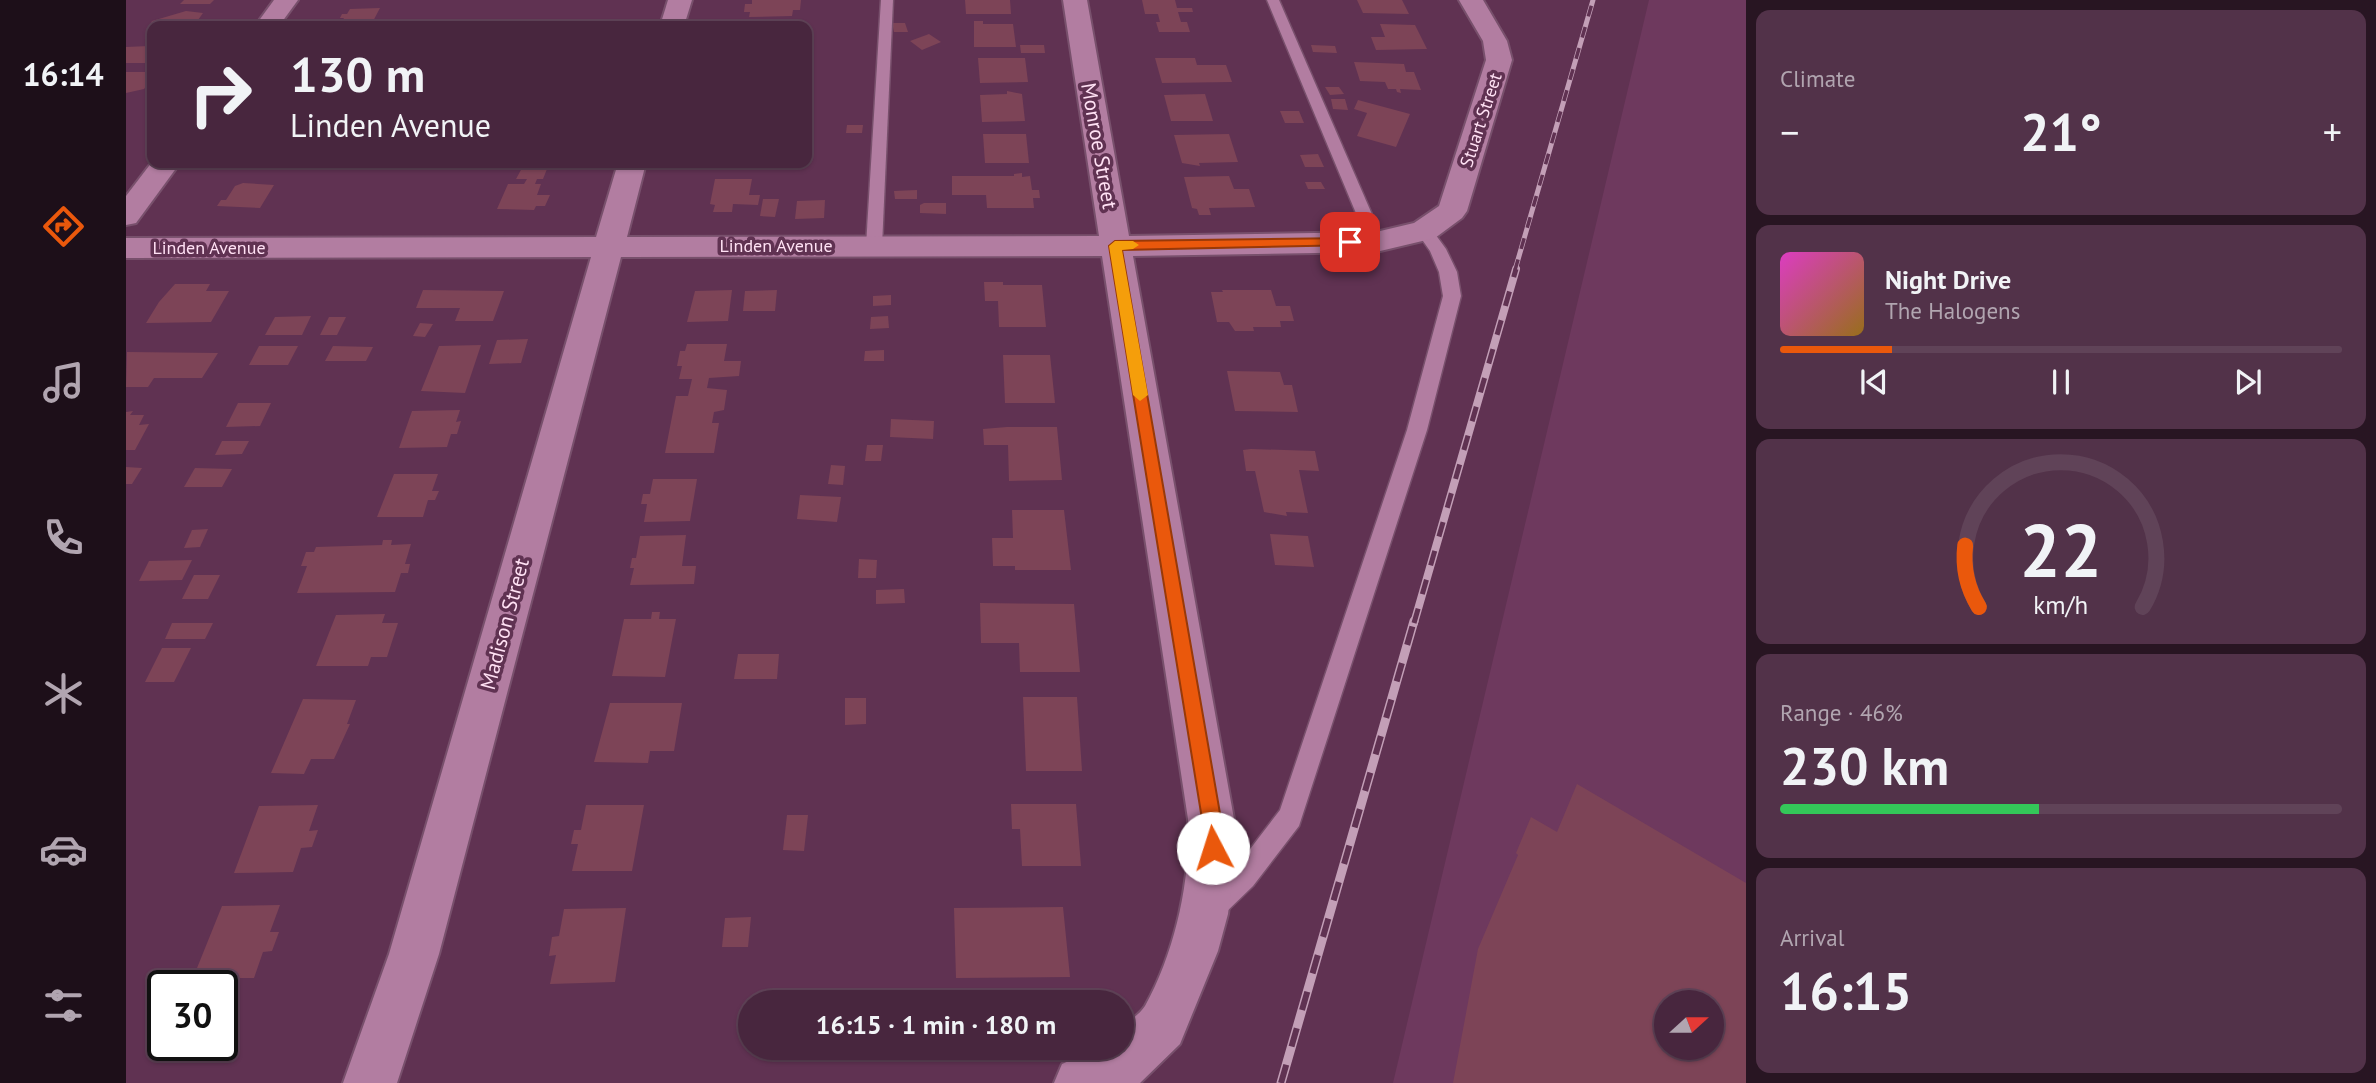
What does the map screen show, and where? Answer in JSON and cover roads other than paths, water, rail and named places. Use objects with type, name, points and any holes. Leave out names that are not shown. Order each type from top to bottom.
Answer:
[{"type":"street","points":[[271,21],[286,0]]},
{"type":"street","points":[[674,21],[680,0]]},
{"type":"street","name":"Monroe Street","points":[[1075,0],[1211,819],[1213,848],[1204,914],[1193,951],[1162,1026],[1121,1065],[1081,1083]]},
{"type":"street","name":"Stuart Street","points":[[1424,231],[1452,211],[1499,70],[1495,41],[1471,0]]},
{"type":"street","points":[[126,216],[162,168]]},
{"type":"street","name":"Madison Street","points":[[370,1083],[414,954],[631,168]]},
{"type":"street","name":"Linden Avenue","points":[[126,248],[1115,246],[1376,242],[1424,231]]},
{"type":"lane","points":[[874,246],[887,0]]},
{"type":"lane","points":[[1273,0],[1376,242]]},
{"type":"lane","points":[[1204,914],[1247,877],[1290,817],[1417,429],[1452,296],[1448,272],[1438,250],[1424,231]]},
{"type":"railway","points":[[1515,270],[1593,0]]},
{"type":"railway","points":[[1414,623],[1516,269]]},
{"type":"railway","points":[[1281,1083],[1414,621]]}]
